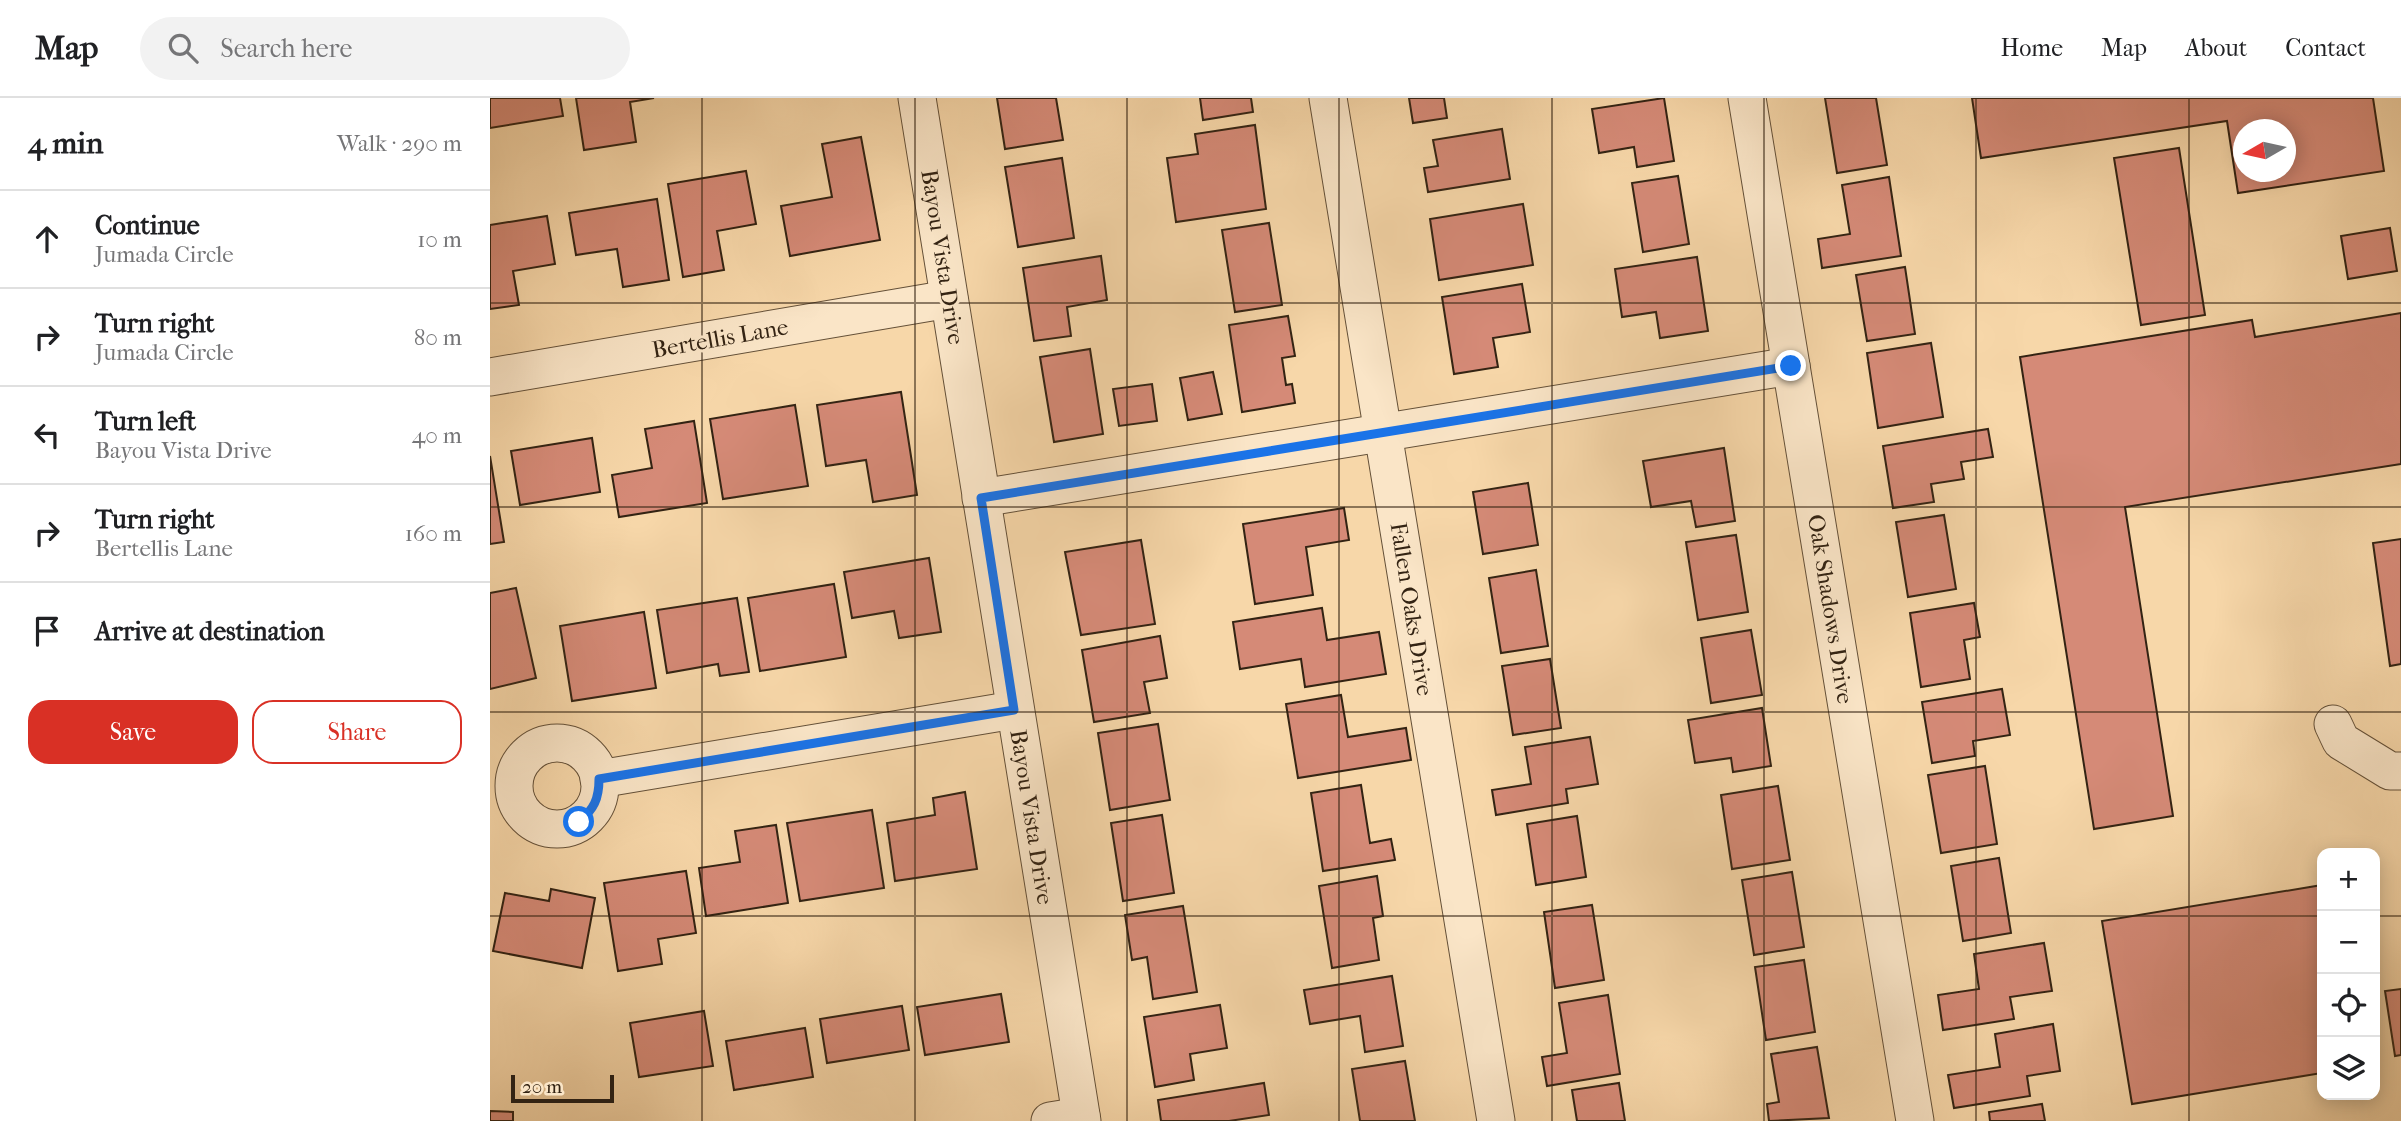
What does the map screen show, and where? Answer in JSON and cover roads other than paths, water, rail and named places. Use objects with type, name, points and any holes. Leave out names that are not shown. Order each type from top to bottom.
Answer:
[{"type":"street","name":"Bayou Vista Drive","points":[[917,98],[1014,710],[1071,1119]]},
{"type":"street","name":"Fallen Oaks Drive","points":[[1328,98],[1496,1121]]},
{"type":"street","name":"Oak Shadows Drive","points":[[1747,98],[1914,1121]]},
{"type":"street","name":"Bertellis Lane","points":[[490,377],[949,299]]},
{"type":"street","points":[[981,498],[1791,366]]},
{"type":"street","points":[[599,779],[1014,710]]},
{"type":"street","points":[[2333,724],[2342,741],[2390,771],[2401,771]]}]
